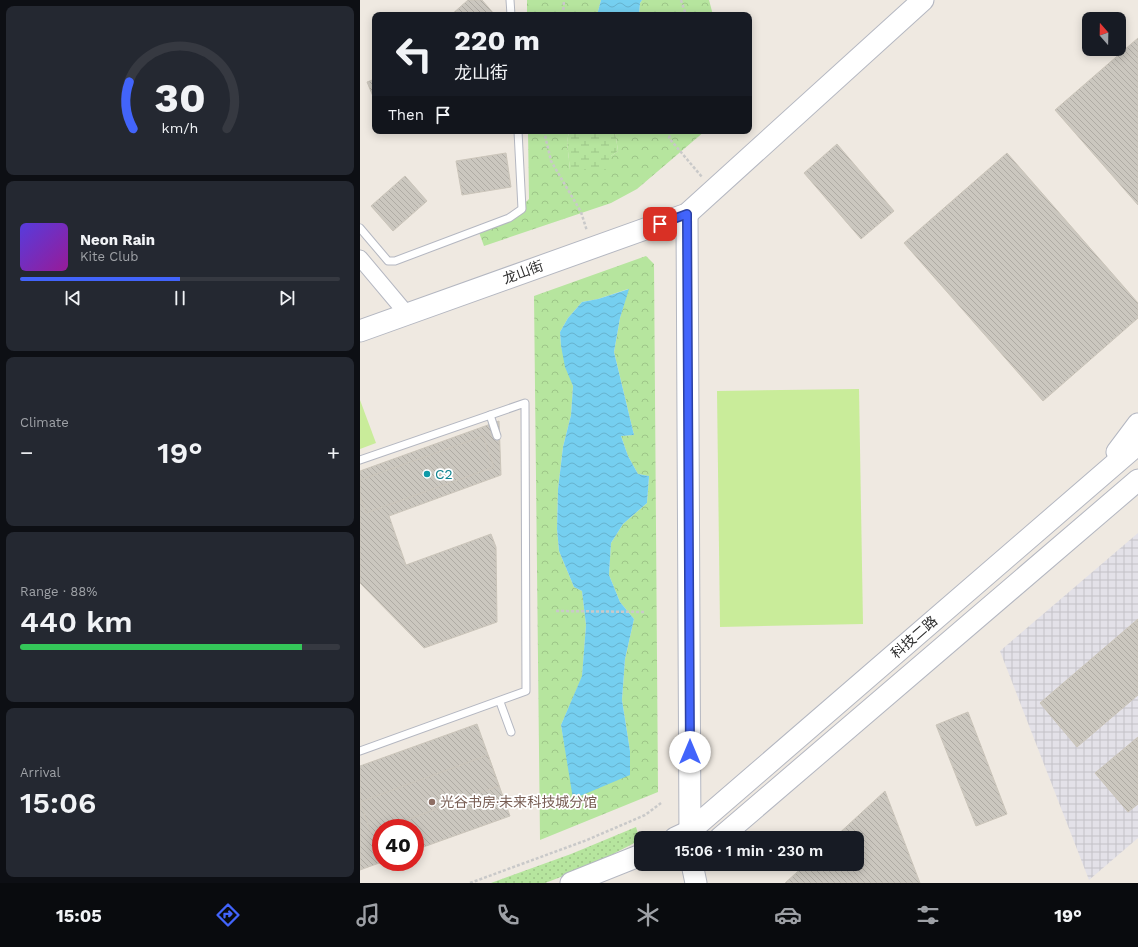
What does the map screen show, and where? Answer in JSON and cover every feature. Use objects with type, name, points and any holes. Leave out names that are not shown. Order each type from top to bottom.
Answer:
[{"type":"street","points":[[685,831],[687,214],[924,0]]},
{"type":"street","name":"龙山街","points":[[360,331],[687,214]]},
{"type":"street","points":[[360,258],[407,314]]},
{"type":"street","points":[[1098,477],[1138,424]]},
{"type":"street","name":"科技二路","points":[[691,831],[1098,477],[1138,444]]},
{"type":"street","name":"科技二路","points":[[728,831],[1138,480]]},
{"type":"street","points":[[1118,498],[1138,485]]},
{"type":"street","points":[[571,883],[634,858]]},
{"type":"street","points":[[693,871],[696,883]]},
{"type":"lane","points":[[510,0],[511,12]]},
{"type":"lane","points":[[360,228],[388,261],[395,261],[508,218],[522,209],[518,134]]},
{"type":"lane","points":[[360,460],[525,402],[526,692],[360,751]]},
{"type":"lane","points":[[490,415],[497,436]]},
{"type":"lane","points":[[500,702],[511,732]]},
{"type":"path","points":[[563,12],[564,0]]},
{"type":"path","points":[[681,0],[685,12]]},
{"type":"path","points":[[545,134],[550,161],[581,212],[592,248]]},
{"type":"path","points":[[671,134],[669,138],[713,190]]},
{"type":"path","points":[[556,611],[646,612]]},
{"type":"path","points":[[470,883],[586,840],[645,815],[661,804]]},
{"type":"shaded area","points":[[1138,533],[1138,838],[1089,880],[1000,651]]},
{"type":"green space","points":[[527,0],[601,0],[598,12],[527,12]]},
{"type":"green space","points":[[642,0],[709,0],[712,12],[639,12],[640,3]]},
{"type":"green space","points":[[528,134],[568,134],[567,142],[570,170],[611,156],[618,151],[615,134],[701,134],[637,189],[611,203],[484,246],[477,227],[515,213],[529,199]]},
{"type":"green space","points":[[568,134],[615,134],[618,151],[611,156],[609,170],[570,170],[567,142]]},
{"type":"green space","points":[[646,256],[654,264],[658,792],[540,840],[534,296]],"holes":[[[628,289],[620,318],[614,352],[634,435],[621,436],[628,456],[638,474],[649,476],[647,503],[623,524],[611,543],[609,575],[620,602],[634,619],[625,659],[622,700],[630,751],[574,798],[561,725],[582,677],[586,625],[582,591],[574,587],[559,551],[557,529],[558,489],[563,447],[571,415],[573,386],[561,346],[560,332],[568,318],[582,302],[598,299]]]},
{"type":"green space","points":[[859,389],[863,624],[720,627],[717,391]]},
{"type":"green space","points":[[360,400],[376,443],[360,449]]},
{"type":"green space","points":[[636,827],[637,831],[634,831],[634,843],[590,866],[545,883],[491,883],[571,854]]},
{"type":"water","points":[[601,0],[642,0],[640,3],[639,12],[598,12]]},
{"type":"water","points":[[629,289],[620,318],[614,352],[634,435],[621,436],[628,456],[638,474],[649,476],[647,503],[623,524],[611,543],[609,575],[620,602],[634,619],[625,659],[622,700],[630,751],[630,775],[573,799],[561,725],[582,676],[586,625],[582,591],[574,587],[559,551],[557,529],[558,489],[563,447],[571,415],[573,386],[565,367],[560,332],[568,318],[582,302],[598,299]]},
{"type":"building","points":[[468,0],[482,0],[492,12],[454,12]]},
{"type":"building","points":[[1138,38],[1138,205],[1055,110],[1117,56],[1126,56],[1126,48]]},
{"type":"building","points":[[372,80],[372,94],[367,82]]},
{"type":"building","points":[[837,144],[894,211],[861,239],[804,173]]},
{"type":"building","points":[[506,153],[511,187],[462,195],[456,161]]},
{"type":"building","points":[[1007,153],[1138,303],[1138,318],[1043,401],[904,243]]},
{"type":"building","points":[[405,176],[427,201],[393,231],[371,206]]},
{"type":"building","points":[[499,421],[501,475],[389,516],[406,565],[491,534],[496,547],[497,622],[424,648],[360,583],[360,471]]},
{"type":"building","name":"C2","points":[[483,436],[494,467],[366,513],[360,496],[360,480]]},
{"type":"building","points":[[1138,619],[1138,695],[1077,747],[1040,703]]},
{"type":"building","points":[[968,712],[1007,814],[976,826],[936,725]]},
{"type":"building","points":[[477,724],[510,816],[424,847],[424,819],[372,819],[372,866],[360,870],[360,766]]},
{"type":"building","points":[[1138,737],[1138,804],[1128,812],[1095,773]]},
{"type":"building","points":[[488,755],[499,786],[409,819],[372,819],[371,833],[360,802]]},
{"type":"building","points":[[885,791],[920,883],[785,883],[798,871],[864,871],[864,831],[842,831]]},
{"type":"place","name":"C2","points":[[427,474]]},
{"type":"place","name":"光谷书房·未来科技城分馆","points":[[432,802]]},
{"type":"route","points":[[660,224],[687,214],[690,752]]}]
